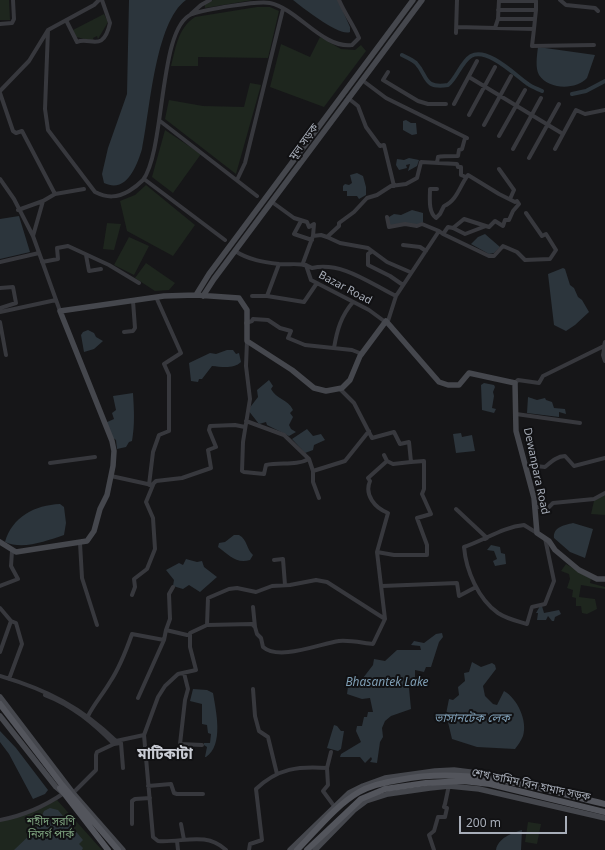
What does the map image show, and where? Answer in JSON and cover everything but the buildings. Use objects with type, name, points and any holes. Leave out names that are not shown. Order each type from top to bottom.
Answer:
[{"type":"main road","points":[[0,704],[24,740],[108,850]]},
{"type":"main road","points":[[0,711],[118,850]]},
{"type":"main road","name":"শেখ তামিম বিন হামাদ সড়ক","points":[[297,850],[338,809],[359,792],[384,783],[422,776],[453,774],[489,778],[605,803]]},
{"type":"main road","name":"শেখ তামিম বিন হামাদ সড়ক","points":[[307,850],[354,804],[371,794],[413,785],[453,781],[490,784],[605,812]]},
{"type":"street","points":[[0,24],[12,23],[14,19],[13,0]]},
{"type":"street","points":[[55,194],[22,131],[16,133],[13,132],[0,92],[29,61],[48,30],[66,20],[94,5],[100,0],[110,23],[101,41],[94,43],[79,40],[77,42],[66,20]]},
{"type":"street","points":[[48,30],[45,109],[48,130],[95,192],[104,196],[115,197],[134,188],[144,179],[160,120],[165,74],[177,30],[183,21],[210,0]]},
{"type":"street","points":[[191,14],[260,1],[270,2],[340,45],[352,45],[359,38],[355,27],[345,14],[339,0]]},
{"type":"street","name":"মূল সড়ক","points":[[196,295],[209,274],[413,0]]},
{"type":"street","name":"মূল সড়ক","points":[[203,296],[214,279],[422,0]]},
{"type":"street","points":[[456,33],[457,0]]},
{"type":"street","points":[[560,0],[566,5],[595,8],[598,11]]},
{"type":"street","points":[[495,28],[498,19],[499,1],[536,1],[532,46],[594,45]]},
{"type":"street","points":[[237,180],[244,163],[283,9]]},
{"type":"street","points":[[498,10],[536,10]]},
{"type":"street","points":[[498,19],[535,19]]},
{"type":"street","points":[[456,27],[534,29]]},
{"type":"street","points":[[378,47],[384,50]]},
{"type":"street","points":[[454,104],[477,61]]},
{"type":"street","points":[[469,115],[495,67]]},
{"type":"street","points":[[388,72],[383,80],[403,93],[428,104],[446,104]]},
{"type":"street","points":[[484,125],[511,76]]},
{"type":"street","points":[[469,77],[563,134]]},
{"type":"street","points":[[362,80],[386,98],[466,138],[463,148],[458,152],[458,156],[450,158],[441,155],[438,157],[437,163]]},
{"type":"street","points":[[499,136],[525,90]]},
{"type":"street","points":[[348,98],[358,106],[366,127],[380,146],[384,145],[394,186]]},
{"type":"street","points":[[513,149],[541,98]]},
{"type":"street","points":[[529,158],[559,104]]},
{"type":"street","points":[[555,149],[576,110],[585,114],[605,110]]},
{"type":"street","points":[[160,120],[257,196]]},
{"type":"street","points":[[327,237],[339,226],[339,223],[354,212],[367,198],[377,195],[394,186],[406,184],[418,176],[421,162],[458,164],[461,168],[461,175],[466,177],[468,175],[499,194],[517,201],[519,204],[513,211],[509,220],[505,220],[503,226],[495,222],[489,227],[486,226],[465,234],[448,227],[443,234]]},
{"type":"street","points":[[499,169],[514,190],[510,199]]},
{"type":"street","points":[[437,189],[430,189],[428,198],[432,206],[432,213],[436,218],[444,206],[448,204],[456,195],[466,177]]},
{"type":"street","points":[[0,179],[5,184],[33,236],[60,311],[112,441],[114,457],[107,495],[100,509],[94,531],[87,541],[22,552],[12,551],[0,542]]},
{"type":"street","points":[[144,179],[225,240]]},
{"type":"street","points":[[18,210],[43,201],[55,194],[84,189]]},
{"type":"street","points":[[33,236],[43,201]]},
{"type":"street","points":[[272,202],[290,216],[307,222],[309,226],[314,224],[313,238],[305,264]]},
{"type":"street","points":[[257,210],[263,214]]},
{"type":"street","points":[[387,217],[389,227],[404,224],[418,226],[422,224],[489,256],[494,256],[503,246],[517,252],[525,260],[550,259],[556,250],[546,234],[542,236],[526,213]]},
{"type":"street","points":[[453,228],[466,219],[486,226]]},
{"type":"street","points":[[301,221],[294,234],[313,238],[321,235],[340,243],[368,248],[371,252],[381,256],[387,262],[410,272]]},
{"type":"street","points":[[247,341],[292,370],[314,388],[326,391],[340,389],[350,380],[362,354],[386,321],[396,296],[410,272],[439,231]]},
{"type":"street","points":[[462,244],[465,234]]},
{"type":"street","points":[[402,245],[420,247],[426,251]]},
{"type":"street","points":[[42,262],[50,262],[58,259],[57,248],[68,246],[139,283]]},
{"type":"street","name":"Bazar Road","points":[[235,251],[251,259],[279,264],[305,264],[312,268],[323,266],[340,268],[396,296]]},
{"type":"street","points":[[371,252],[368,254],[368,265],[392,277],[403,285]]},
{"type":"street","points":[[0,262],[39,253]]},
{"type":"street","points":[[86,255],[89,271],[101,269]]},
{"type":"street","points":[[267,296],[279,264]]},
{"type":"street","name":"Bazar Road","points":[[305,264],[310,280],[386,321]]},
{"type":"street","points":[[252,296],[267,296],[304,302],[317,283]]},
{"type":"street","points":[[0,288],[13,287],[16,303],[0,308]]},
{"type":"street","points":[[60,311],[156,297],[196,295],[239,298],[247,310],[246,366],[250,399],[241,459],[242,470],[244,472],[264,474],[266,465],[286,462],[300,464],[309,459]]},
{"type":"street","points":[[132,595],[135,587],[134,579],[147,569],[155,549],[153,518],[146,502],[151,485],[154,452],[159,435],[169,431],[169,375],[164,364],[180,353],[156,297]]},
{"type":"street","points":[[0,312],[56,300]]},
{"type":"street","points":[[124,332],[133,332],[135,328],[133,301]]},
{"type":"street","points":[[334,348],[336,333],[340,322],[345,311],[353,302]]},
{"type":"street","points":[[246,323],[252,321],[253,319],[262,318],[291,331],[288,338],[298,343],[352,350],[362,354]]},
{"type":"street","points":[[386,321],[439,382],[448,385],[459,385],[469,373],[515,382],[518,380],[539,383],[543,376],[605,344],[605,361]]},
{"type":"street","points":[[0,322],[6,355]]},
{"type":"street","name":"Dewanpara Road","points":[[515,382],[518,441],[526,465],[535,507],[537,533]]},
{"type":"street","points":[[340,389],[354,403],[372,438],[394,432],[400,444],[409,442],[411,462]]},
{"type":"street","points":[[516,414],[532,414],[580,423]]},
{"type":"street","points":[[246,421],[284,435],[309,459],[313,471],[313,482],[319,498]]},
{"type":"street","points":[[151,485],[156,481],[182,478],[210,470],[208,450],[216,447],[209,430],[210,426],[235,425],[245,427]]},
{"type":"street","points":[[313,471],[345,461],[369,431]]},
{"type":"street","points":[[377,552],[394,555],[427,554],[427,545],[417,518],[431,514],[422,494],[424,489],[424,461],[393,464],[387,461],[384,455]]},
{"type":"street","points":[[526,465],[545,467],[562,456],[565,456],[574,466],[605,458]]},
{"type":"street","points":[[50,464],[95,457]]},
{"type":"street","points":[[253,607],[257,634],[262,638],[264,648],[267,651],[284,652],[302,650],[341,641],[373,644],[385,619],[377,552],[388,513],[378,506],[368,495],[367,488],[370,481],[368,478],[387,461]]},
{"type":"street","points":[[111,476],[151,485]]},
{"type":"street","points":[[535,507],[548,507],[553,503],[594,499],[605,493]]},
{"type":"street","points":[[456,509],[479,529],[487,538],[485,539]]},
{"type":"street","points":[[545,538],[554,581],[545,604],[532,607],[527,624],[508,618],[496,612],[471,580],[464,547],[515,526],[524,526],[545,538],[555,550],[579,570],[597,579],[605,578]]},
{"type":"street","points":[[80,543],[82,578],[97,625]]},
{"type":"street","points":[[0,586],[18,579],[11,566],[12,551]]},
{"type":"street","points":[[274,560],[283,559],[285,585]]},
{"type":"street","points":[[208,625],[208,601],[211,596],[229,589],[237,588],[256,592],[272,586],[316,580],[327,582],[385,619]]},
{"type":"street","points":[[382,586],[457,583],[459,596],[476,587]]},
{"type":"street","points":[[138,698],[164,640],[170,619],[169,594],[173,587]]},
{"type":"street","points":[[0,608],[11,621],[16,623],[22,644],[9,679]]},
{"type":"street","points":[[0,652],[11,621]]},
{"type":"street","points":[[226,850],[203,838],[177,841],[158,841],[153,837],[144,736],[162,691],[173,677],[184,672],[196,670],[190,647],[190,633],[208,625],[252,624],[255,627]]},
{"type":"street","points":[[166,630],[187,635]]},
{"type":"street","points":[[88,716],[96,700],[110,683],[124,657],[132,634],[164,640]]},
{"type":"street","points":[[184,672],[188,689],[185,700],[180,744],[202,745]]},
{"type":"street","points":[[0,678],[9,679],[61,699],[88,716],[116,741],[144,736]]},
{"type":"street","points":[[0,678],[48,696],[69,707],[93,724],[114,744]]},
{"type":"street","points":[[254,689],[255,716],[259,731],[268,737],[277,774]]},
{"type":"street","points":[[0,698],[73,793],[123,850]]},
{"type":"street","points":[[0,716],[56,787],[64,793],[39,807],[11,818],[0,820]]},
{"type":"street","points":[[73,793],[96,770],[97,752],[114,744],[144,736]]},
{"type":"street","points":[[121,742],[123,768]]},
{"type":"street","points":[[331,752],[327,768],[328,785],[323,791],[334,806]]},
{"type":"street","points":[[249,850],[250,844],[262,840],[256,788],[277,774],[300,767],[327,768]]},
{"type":"street","points":[[290,850],[349,793],[375,781],[435,771],[454,770],[502,776],[605,803]]},
{"type":"street","points":[[434,850],[429,835],[434,831],[438,817],[445,817],[447,808],[444,807],[448,786],[453,781]]},
{"type":"street","points":[[148,786],[171,784],[174,793],[177,794],[203,794]]},
{"type":"street","points":[[315,850],[354,810],[366,801],[414,790],[448,786],[502,793],[605,818]]},
{"type":"street","points":[[132,824],[132,801],[135,799],[150,798]]},
{"type":"street","points":[[181,824],[184,840]]},
{"type":"street","points":[[177,841],[178,850]]},
{"type":"green space","points":[[0,0],[9,0],[10,20],[0,20]]},
{"type":"green space","points":[[213,0],[253,0],[205,8],[205,4]]},
{"type":"green space","points":[[257,7],[270,7],[279,11],[268,58],[198,57],[198,66],[171,66],[178,38],[189,21],[195,17]]},
{"type":"green space","points":[[104,14],[108,22],[98,39],[97,36],[93,38],[94,41],[76,37],[73,30]]},
{"type":"green space","points":[[320,37],[341,49],[355,50],[361,45],[366,51],[324,107],[270,87],[281,44],[310,57]]},
{"type":"green space","points":[[250,83],[261,85],[236,174],[165,119],[169,100],[203,106],[244,107]]},
{"type":"green space","points":[[165,130],[201,154],[173,193],[152,177]]},
{"type":"green space","points":[[146,185],[195,225],[173,256],[127,231],[120,201],[135,195]]},
{"type":"green space","points":[[107,223],[121,224],[114,250],[103,249]]},
{"type":"green space","points":[[129,237],[149,246],[134,275],[114,265]]},
{"type":"green space","points":[[146,263],[175,283],[169,290],[155,291],[135,278]]},
{"type":"green space","points":[[605,494],[605,515],[591,514],[594,501]]},
{"type":"green space","points":[[566,564],[591,579],[590,583],[605,587],[605,589],[581,585],[579,597],[595,599],[597,609],[587,614],[582,613],[581,606],[576,606],[576,598],[572,597],[573,590],[567,588],[570,579],[569,574],[561,571]]},
{"type":"green space","name":"শহীদ সরণি নিসর্গ পার্ক","points":[[57,800],[102,850],[0,850],[0,820],[40,809]]},
{"type":"green space","points":[[528,822],[541,824],[537,844],[525,842]]},
{"type":"water","points":[[129,0],[186,0],[176,11],[167,27],[155,68],[142,149],[137,163],[130,176],[125,181],[119,185],[112,185],[104,183],[102,174],[108,148],[127,94]]},
{"type":"water","points":[[293,0],[338,0],[350,27],[350,32],[338,30],[330,26]]},
{"type":"water","points":[[538,47],[595,55],[587,78],[576,85],[563,87],[556,86],[543,80],[537,69]]},
{"type":"water","points":[[406,120],[411,123],[416,123],[417,134],[412,135],[403,130],[403,121]]},
{"type":"water","points":[[409,158],[419,160],[417,166],[408,171],[410,164],[406,165],[407,168],[399,170],[396,165],[397,159],[404,160]]},
{"type":"water","points":[[357,173],[363,176],[366,187],[366,195],[359,199],[357,196],[347,196],[347,191],[343,191],[343,186],[345,184],[349,185],[352,183],[350,175]]},
{"type":"water","points":[[412,210],[423,213],[423,222],[420,225],[389,226],[389,217],[394,214],[401,215]]},
{"type":"water","points":[[19,216],[30,252],[0,259],[0,219]]},
{"type":"water","points":[[485,234],[500,247],[494,253],[489,254],[471,244],[478,237]]},
{"type":"water","points":[[563,268],[565,269],[570,285],[574,288],[578,297],[582,300],[589,312],[566,331],[554,325],[548,274]]},
{"type":"water","points":[[88,330],[103,341],[94,349],[84,352],[81,335],[83,332]]},
{"type":"water","points":[[227,350],[233,350],[236,354],[239,353],[241,362],[231,367],[212,366],[202,379],[199,379],[198,382],[191,381],[189,363],[210,353],[216,354]]},
{"type":"water","points":[[269,380],[273,386],[271,389],[273,392],[288,403],[293,410],[290,413],[293,417],[289,425],[291,429],[296,432],[289,436],[267,425],[266,422],[259,424],[248,410],[258,397],[257,390]]},
{"type":"water","points":[[484,383],[494,385],[495,387],[493,392],[494,396],[492,408],[496,409],[494,413],[482,410],[481,385]]},
{"type":"water","points":[[133,393],[134,423],[132,441],[129,442],[126,447],[117,449],[116,440],[113,438],[105,423],[114,419],[112,413],[116,410],[113,396]]},
{"type":"water","points":[[528,397],[537,400],[545,398],[546,400],[552,402],[554,408],[565,409],[566,414],[559,412],[559,417],[527,413]]},
{"type":"water","points":[[307,429],[313,436],[321,434],[325,440],[314,445],[313,450],[305,453],[292,439]]},
{"type":"water","points":[[461,433],[462,437],[472,435],[475,451],[456,453],[453,434]]},
{"type":"water","points":[[60,504],[64,507],[66,523],[64,535],[27,545],[5,542],[8,533],[13,526],[26,514],[42,507]]},
{"type":"water","points":[[573,523],[593,529],[585,558],[570,552],[554,538],[555,531],[557,529]]},
{"type":"water","points":[[234,535],[239,535],[244,539],[253,555],[250,560],[237,560],[229,556],[218,547],[219,543],[225,542]]},
{"type":"water","points":[[491,545],[500,547],[501,553],[505,554],[506,564],[495,566],[493,561],[497,559],[494,551],[487,550]]},
{"type":"water","points":[[186,559],[197,562],[202,561],[204,567],[217,577],[200,592],[189,585],[183,589],[173,586],[174,580],[166,570],[179,563],[183,565]]},
{"type":"water","points":[[540,606],[542,606],[544,613],[559,610],[561,614],[555,617],[554,621],[552,621],[548,616],[546,620],[537,620],[538,613],[536,613]]},
{"type":"water","name":"Bhasantek Lake","points":[[442,633],[443,637],[439,642],[431,667],[426,667],[424,672],[415,670],[415,685],[409,688],[411,709],[391,716],[385,721],[382,728],[383,737],[380,742],[377,763],[370,762],[372,759],[371,757],[365,763],[360,757],[340,757],[341,754],[361,742],[356,731],[357,726],[362,726],[364,717],[367,717],[368,712],[373,712],[370,698],[362,699],[347,694],[349,680],[360,682],[373,665],[374,659],[385,661],[397,650],[421,650],[420,646],[411,645],[414,641],[424,643],[436,634]]},
{"type":"water","name":"ভাসানটেক লেক","points":[[472,662],[481,667],[492,663],[495,665],[496,669],[483,686],[485,696],[493,704],[497,705],[504,691],[509,694],[520,710],[523,717],[524,730],[523,736],[515,749],[477,747],[452,739],[446,714],[449,699],[453,700],[459,695],[458,687],[465,681],[464,673],[469,672]]},
{"type":"water","points":[[193,689],[207,690],[213,693],[217,718],[217,736],[212,752],[206,757],[207,747],[204,743],[210,743],[211,734],[208,733],[207,725],[202,724],[202,704],[190,701]]},
{"type":"water","points":[[334,725],[341,731],[344,731],[341,749],[338,751],[327,748]]},
{"type":"water","points":[[0,731],[16,748],[48,790],[45,794],[33,799],[9,754],[0,742]]},
{"type":"water","points":[[50,808],[58,810],[83,840],[79,844],[83,848],[82,850],[14,850],[36,829],[44,811]]},
{"type":"water","points":[[522,830],[521,850],[496,850],[502,839],[510,834]]},
{"type":"waterway","points":[[402,55],[416,63],[427,80],[434,85],[448,85],[468,59],[471,56],[478,54],[485,55],[493,59],[530,85],[542,91]]},
{"type":"waterway","points":[[572,94],[586,91],[605,81]]},
{"type":"district","name":"মাটিকাটা","points":[[165,755]]}]
